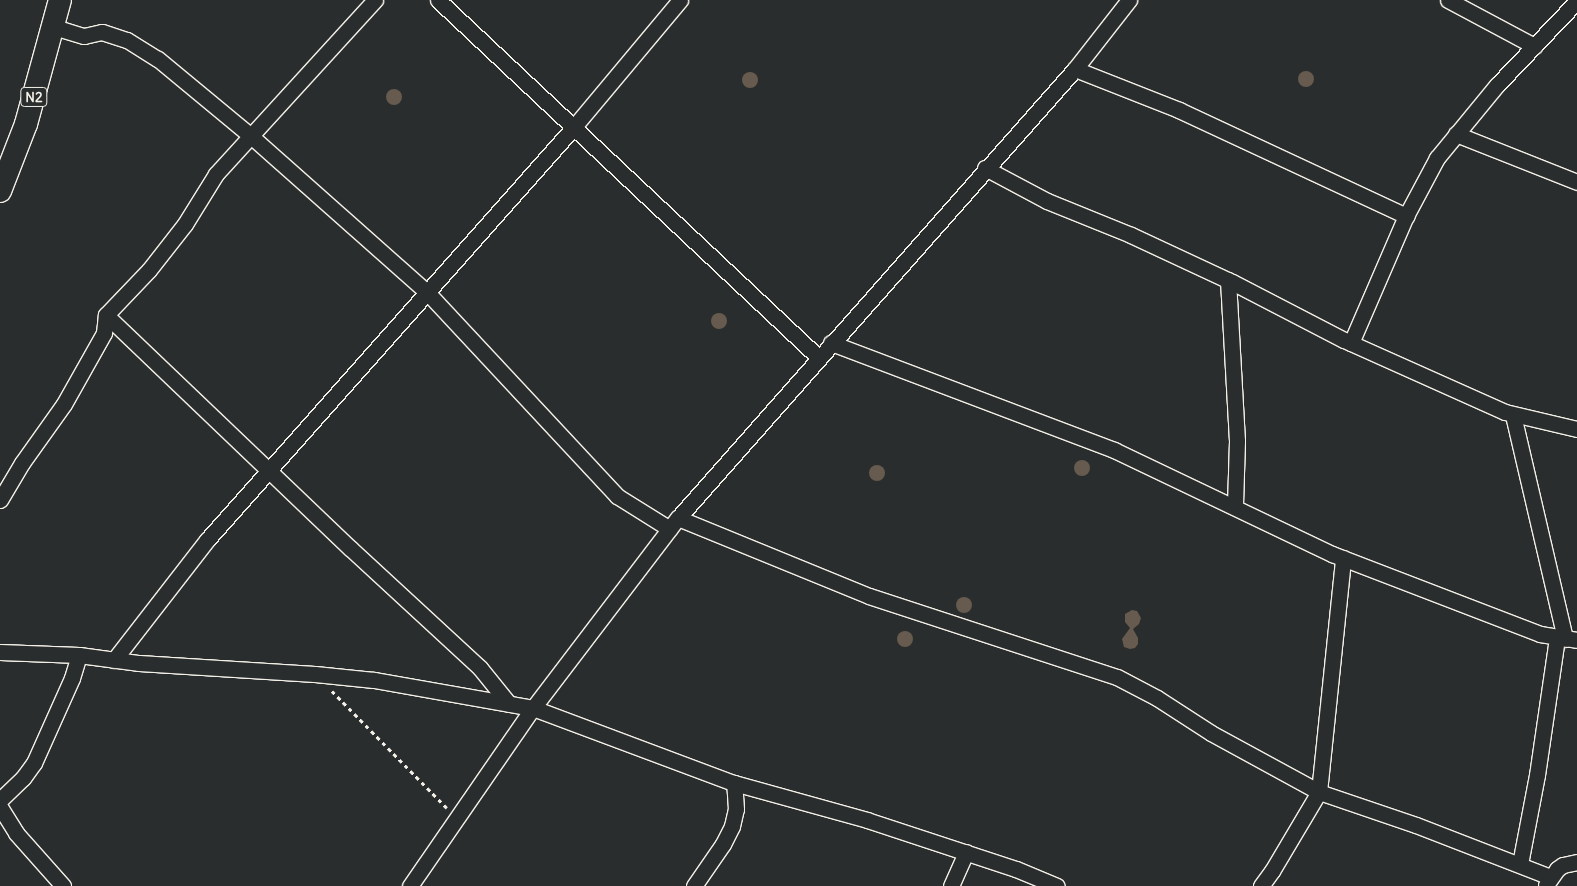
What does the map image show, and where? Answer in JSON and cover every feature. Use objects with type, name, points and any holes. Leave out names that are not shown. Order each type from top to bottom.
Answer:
[{"type":"highway","name":"N2","points":[[0,192],[26,124],[60,0]]},
{"type":"street","points":[[0,500],[22,463],[64,404],[104,333],[106,315],[148,270],[185,224],[216,174],[376,0]]},
{"type":"street","points":[[438,0],[818,357]]},
{"type":"street","points":[[114,660],[207,540],[573,128],[680,0]]},
{"type":"street","points":[[410,886],[533,708],[674,523],[818,357],[918,248],[985,168],[1075,69],[1129,0]]},
{"type":"street","points":[[1448,0],[1534,46]]},
{"type":"street","points":[[1351,343],[1406,216],[1437,158],[1497,85],[1577,1]]},
{"type":"street","points":[[54,27],[84,36],[102,32],[137,45],[158,59],[251,136],[427,292],[616,496],[674,523],[869,596],[1117,677],[1157,698],[1211,733],[1319,792],[1416,824],[1520,864],[1548,882],[1563,865],[1577,862]]},
{"type":"street","points":[[1075,69],[1179,110],[1406,216]]},
{"type":"street","points":[[1456,134],[1577,182]]},
{"type":"street","points":[[985,168],[1047,201],[1131,234],[1228,280],[1351,343],[1513,415],[1577,429]]},
{"type":"street","points":[[1228,280],[1237,441],[1235,506]]},
{"type":"street","points":[[106,315],[269,471],[480,668],[509,704]]},
{"type":"street","points":[[831,343],[1114,450],[1343,558],[1523,628],[1566,639]]},
{"type":"street","points":[[1513,415],[1566,639],[1520,864]]},
{"type":"street","points":[[1261,886],[1282,855],[1319,792],[1343,558]]},
{"type":"street","points":[[0,652],[79,655],[114,660],[374,680],[533,708],[734,783],[867,820],[966,852],[1057,886]]},
{"type":"street","points":[[0,800],[23,778],[34,763],[72,678],[79,655]]},
{"type":"street","points":[[694,886],[723,844],[732,826],[736,809],[734,783]]},
{"type":"street","points":[[0,807],[16,833],[63,886]]},
{"type":"street","points":[[951,886],[966,852]]},
{"type":"path","points":[[315,674],[457,818]]},
{"type":"building","points":[[1303,71],[1309,71],[1314,76],[1312,85],[1303,87],[1298,82],[1298,76]]},
{"type":"building","points":[[747,72],[753,72],[758,77],[756,86],[747,88],[742,83],[742,77]]},
{"type":"building","points":[[391,89],[397,89],[402,94],[400,103],[391,105],[386,100],[386,94]]},
{"type":"building","points":[[716,313],[722,313],[727,318],[725,327],[716,329],[711,324],[711,318]]},
{"type":"building","points":[[1079,460],[1085,460],[1090,465],[1088,474],[1079,476],[1074,471],[1074,465]]},
{"type":"building","points":[[874,465],[880,465],[885,470],[883,479],[874,481],[869,476],[869,470]]},
{"type":"building","points":[[961,597],[967,597],[972,602],[970,611],[961,613],[956,608],[956,602]]},
{"type":"building","points":[[1132,610],[1137,611],[1141,618],[1139,624],[1133,629],[1138,638],[1138,644],[1135,648],[1130,649],[1124,647],[1122,639],[1130,628],[1125,622],[1125,614]]},
{"type":"building","points":[[902,631],[908,631],[913,636],[911,645],[902,647],[897,642],[897,636]]}]
